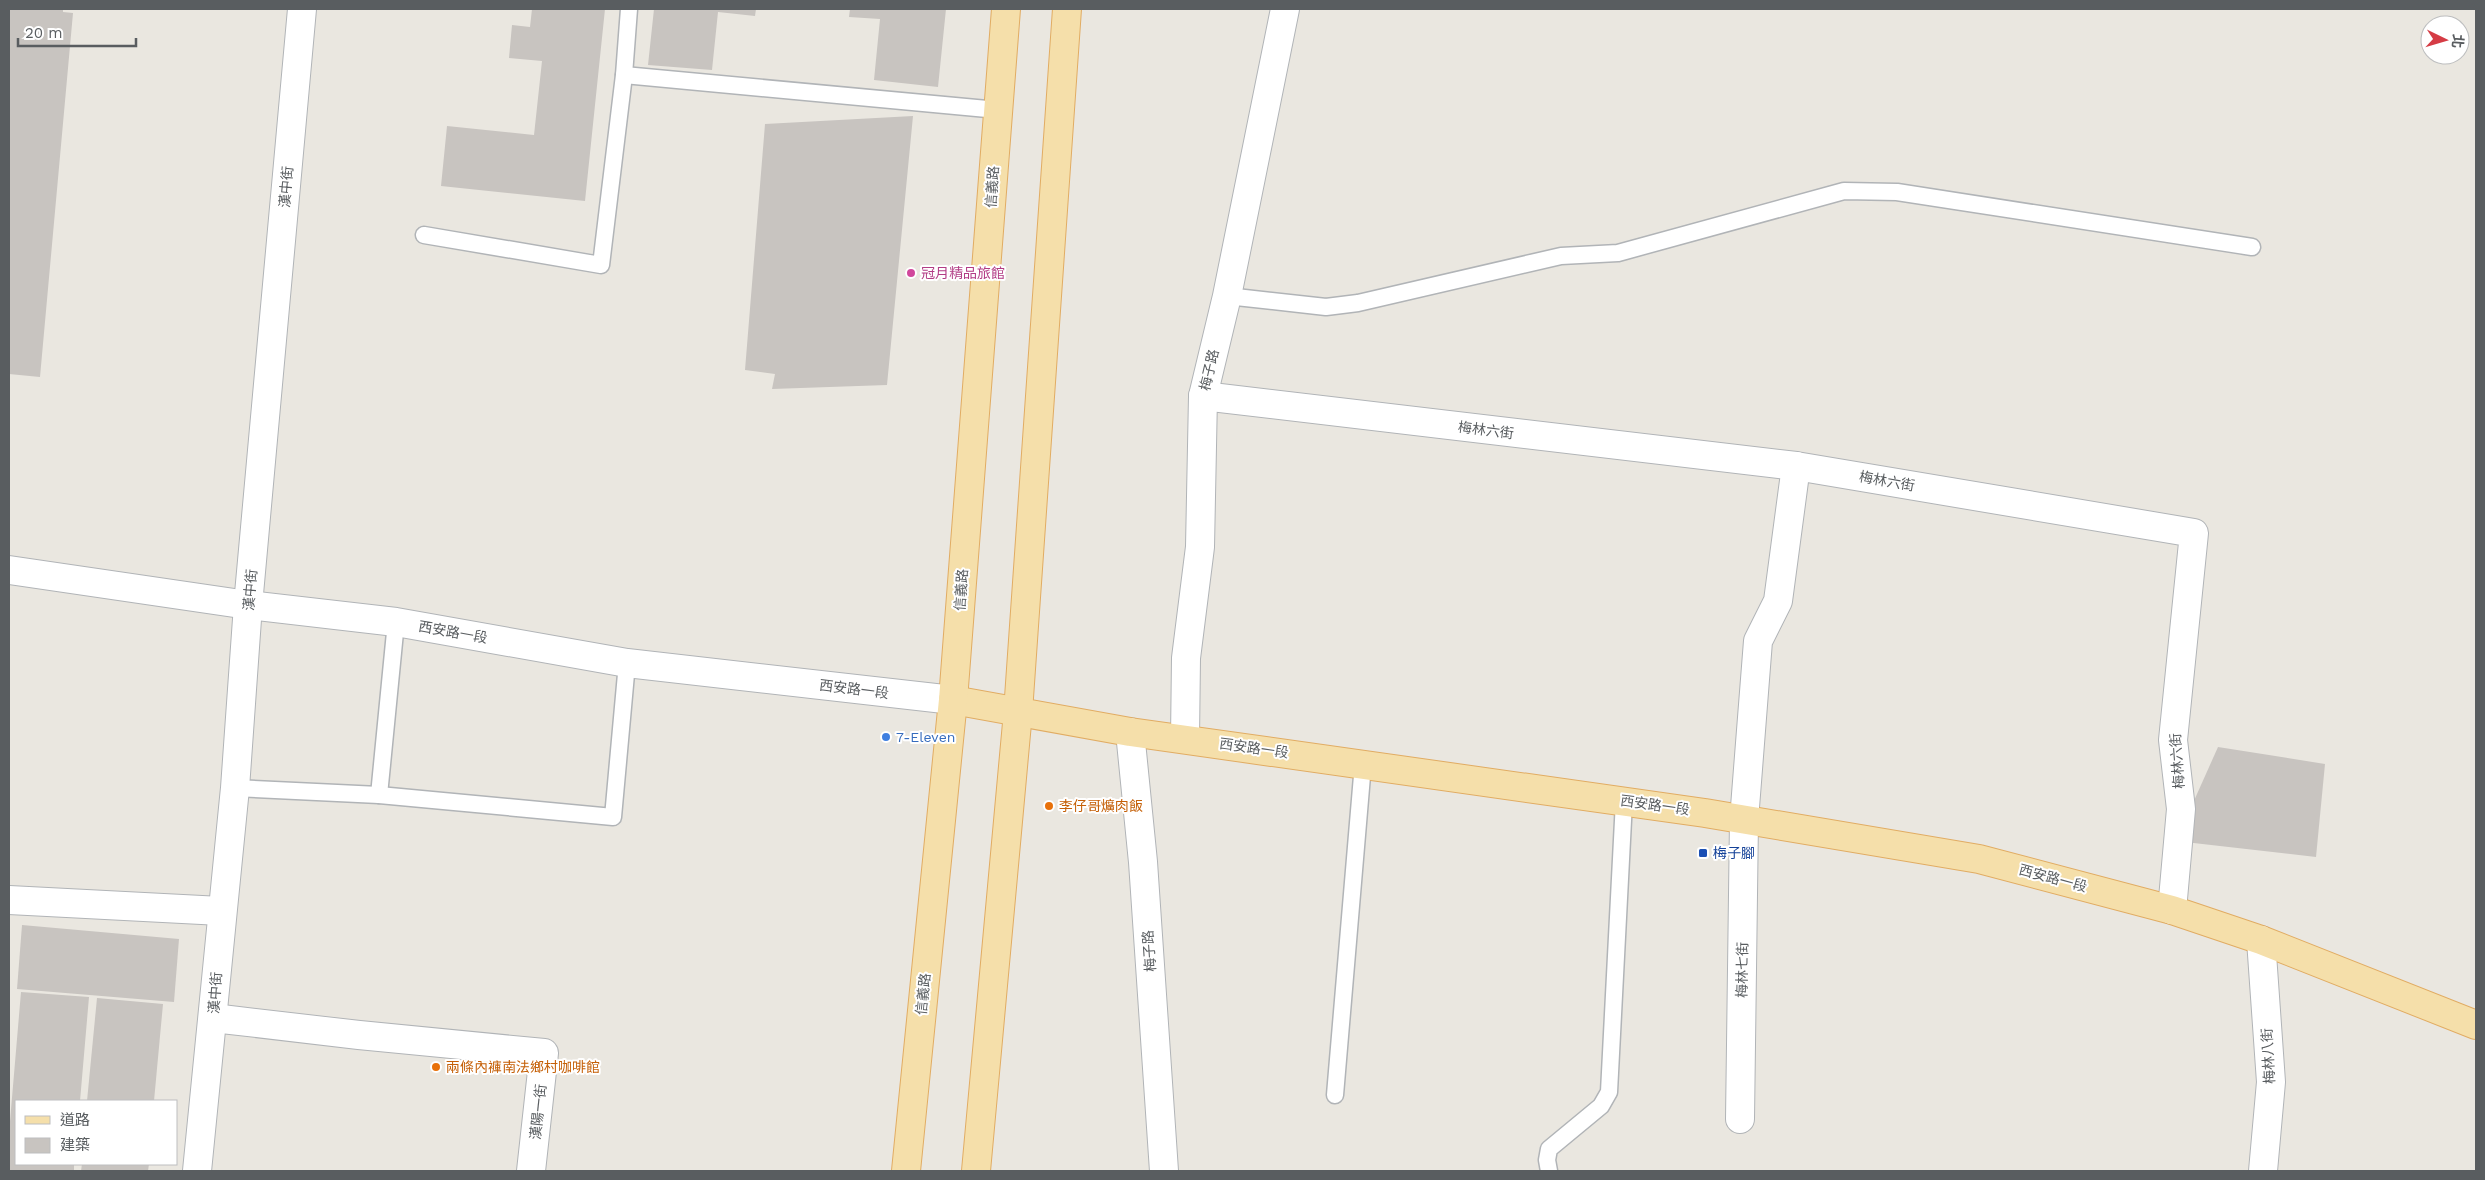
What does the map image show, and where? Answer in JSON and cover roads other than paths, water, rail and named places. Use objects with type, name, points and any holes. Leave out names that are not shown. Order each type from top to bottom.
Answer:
[{"type":"main road","name":"信義路","points":[[906,1171],[953,700],[1006,9]]},
{"type":"main road","points":[[976,1171],[1018,712],[1067,9]]},
{"type":"main road","name":"西安路一段","points":[[953,700],[1130,732],[1185,738],[1624,801],[1979,859],[2172,910],[2261,940],[2476,1025]]},
{"type":"street","name":"漢中街","points":[[196,1171],[213,1018],[221,910],[235,788],[248,604],[302,9]]},
{"type":"street","name":"梅子路","points":[[1185,738],[1186,658],[1200,547],[1203,396],[1227,296],[1285,9]]},
{"type":"street","name":"梅林六街","points":[[1203,396],[1796,466],[2194,533],[2172,740],[2181,809],[2172,910]]},
{"type":"street","name":"梅林七街","points":[[1740,1119],[1744,820],[1758,641],[1778,601],[1796,466]]},
{"type":"street","name":"西安路一段","points":[[9,570],[248,604],[396,622],[628,663],[953,700]]},
{"type":"street","name":"梅子路","points":[[1130,732],[1143,862],[1164,1171]]},
{"type":"street","points":[[9,900],[221,910]]},
{"type":"street","name":"梅林八街","points":[[2261,940],[2270,1082],[2263,1171]]},
{"type":"street","name":"漢陽一街","points":[[213,1018],[359,1035],[544,1053],[532,1171]]},
{"type":"lane","points":[[424,235],[601,265],[624,75],[629,9]]},
{"type":"lane","points":[[624,75],[998,110]]},
{"type":"lane","points":[[1227,296],[1326,307],[1358,303],[1561,256],[1618,253],[1844,191],[1897,192],[2252,247]]},
{"type":"lane","points":[[379,795],[396,622]]},
{"type":"lane","points":[[235,788],[379,795],[613,817],[628,663]]},
{"type":"lane","points":[[1335,1095],[1364,764]]},
{"type":"lane","points":[[1550,1171],[1547,1160],[1549,1149],[1601,1106],[1609,1092],[1624,801]]},
{"type":"place","name":"冠月精品旅館","points":[[911,273]]},
{"type":"place","name":"7-Eleven","points":[[886,737]]},
{"type":"place","name":"李仔哥爌肉飯","points":[[1049,806]]},
{"type":"place","name":"梅子腳","points":[[1703,853]]},
{"type":"place","name":"兩條內褲南法鄉村咖啡館","points":[[436,1067]]}]
